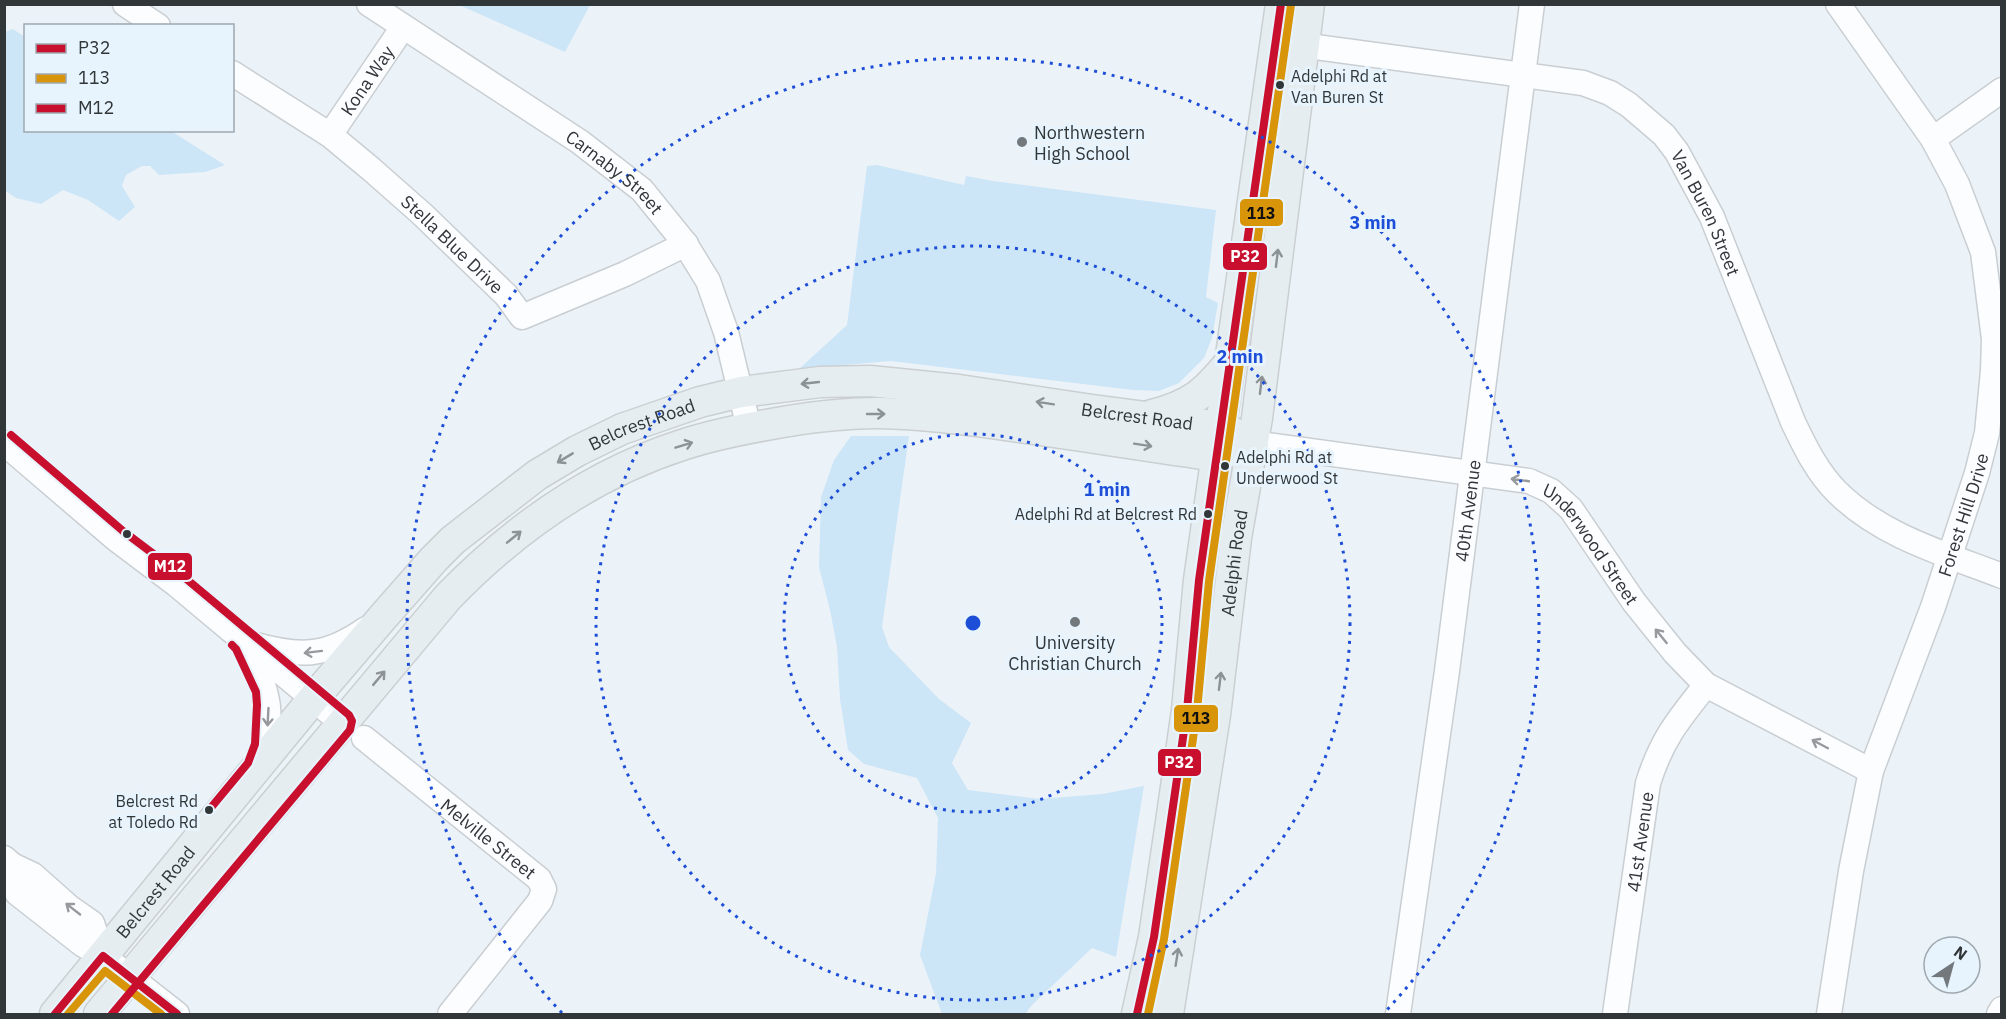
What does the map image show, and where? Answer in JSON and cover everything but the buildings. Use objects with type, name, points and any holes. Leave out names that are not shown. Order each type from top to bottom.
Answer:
[{"type":"main road","name":"Adelphi Road","points":[[1168,1014],[1215,715],[1236,538],[1253,443],[1290,43],[1281,4]]},
{"type":"main road","name":"Adelphi Road","points":[[1137,1014],[1154,937],[1171,822],[1187,710],[1199,579],[1231,361],[1290,43],[1309,4]]},
{"type":"main road","points":[[1145,417],[1176,409],[1197,397],[1209,388],[1231,361]]},
{"type":"main road","name":"Belcrest Road","points":[[55,1014],[382,616],[453,540],[537,475],[577,451],[622,429],[700,402],[741,392],[820,382],[870,381],[960,390],[1145,417],[1219,441]]},
{"type":"main road","name":"Belcrest Road","points":[[99,1014],[353,731],[448,597],[476,568],[531,524],[590,485],[682,445],[749,428],[830,415],[879,413],[1253,443]]},
{"type":"street","points":[[125,4],[155,24]]},
{"type":"street","name":"Carnaby Street","points":[[369,4],[580,142],[642,190],[686,244],[708,281],[726,332],[749,428]]},
{"type":"street","name":"40th Avenue","points":[[1398,1014],[1447,670],[1532,4]]},
{"type":"street","name":"Forest Hill Drive","points":[[1829,1014],[1851,871],[1871,771],[1908,675],[1977,473],[1987,433],[1994,339],[1983,252],[1957,184],[1933,139],[1838,4]]},
{"type":"street","name":"Kona Way","points":[[330,135],[404,27]]},
{"type":"street","name":"Van Buren Street","points":[[1290,43],[1582,83],[1610,93],[1638,112],[1664,135],[1677,152],[1712,217],[1793,422],[1817,467],[1836,490],[1866,516],[1905,538],[2001,576]]},
{"type":"street","name":"Stella Blue Drive","points":[[234,74],[330,135],[422,214],[506,295],[522,317],[625,274],[686,244]]},
{"type":"street","points":[[1933,139],[2001,90]]},
{"type":"street","points":[[4,442],[116,539],[177,585],[353,731]]},
{"type":"street","name":"Underwood Street","points":[[1253,443],[1529,481],[1541,485],[1571,509],[1640,610],[1675,653],[1706,685],[1871,771]]},
{"type":"street","points":[[245,642],[279,652],[297,654],[316,652],[336,647],[355,637],[382,616]]},
{"type":"street","points":[[245,642],[266,689],[268,705],[265,746],[257,768]]},
{"type":"street","name":"41st Avenue","points":[[1615,1014],[1648,783],[1660,749],[1673,727],[1706,685]]},
{"type":"street","name":"Melville Street","points":[[353,731],[539,879],[544,889],[540,901],[450,1014]]},
{"type":"street","points":[[8,862],[17,894],[82,944],[103,956],[177,1014]]},
{"type":"street","points":[[1999,1014],[2001,1009]]},
{"type":"shaded area","points":[[459,5],[590,5],[565,52]]},
{"type":"shaded area","points":[[13,29],[24,36],[24,132],[173,132],[225,165],[205,172],[159,175],[150,166],[142,166],[126,175],[122,186],[135,207],[119,221],[88,200],[63,190],[41,204],[16,198],[4,190],[5,32]]},
{"type":"shaded area","points":[[877,165],[964,185],[966,176],[1216,210],[1206,297],[1218,303],[1212,338],[1204,358],[1179,383],[1159,391],[1133,390],[891,361],[799,369],[847,325],[867,166]]},
{"type":"shaded area","points":[[851,436],[909,436],[882,627],[889,647],[939,699],[971,723],[952,763],[968,790],[1040,799],[1102,794],[1144,786],[1116,957],[1092,948],[1025,1014],[942,1014],[920,955],[936,873],[938,818],[917,778],[864,764],[848,750],[840,699],[837,647],[819,567],[821,497],[834,460]]},
{"type":"transit line","name":"P32","points":[[1137,1014],[1154,937],[1187,710],[1199,580],[1281,4]]},
{"type":"transit line","name":"113","points":[[1148,1014],[1164,939],[1197,711],[1209,581],[1291,5]]},
{"type":"transit line","name":"M12","points":[[11,435],[123,531],[184,577],[349,715],[352,721],[350,730],[112,1014]]},
{"type":"transit line","name":"M12","points":[[209,810],[248,763],[255,744],[256,692],[232,645]]},
{"type":"transit line","name":"P32","points":[[55,1014],[103,956],[177,1014]]},
{"type":"transit line","name":"113","points":[[68,1014],[105,971],[161,1014]]},
{"type":"place","name":"Adelphi Rd at Van Buren St","points":[[1280,85]]},
{"type":"place","name":"Northwestern High School","points":[[1022,142]]},
{"type":"place","name":"Adelphi Rd at Underwood St","points":[[1225,466]]},
{"type":"place","name":"Adelphi Rd at Belcrest Rd","points":[[1208,514]]},
{"type":"place","name":"University Christian Church","points":[[1075,622]]},
{"type":"place","name":"Belcrest Rd at Toledo Rd","points":[[209,810]]}]
